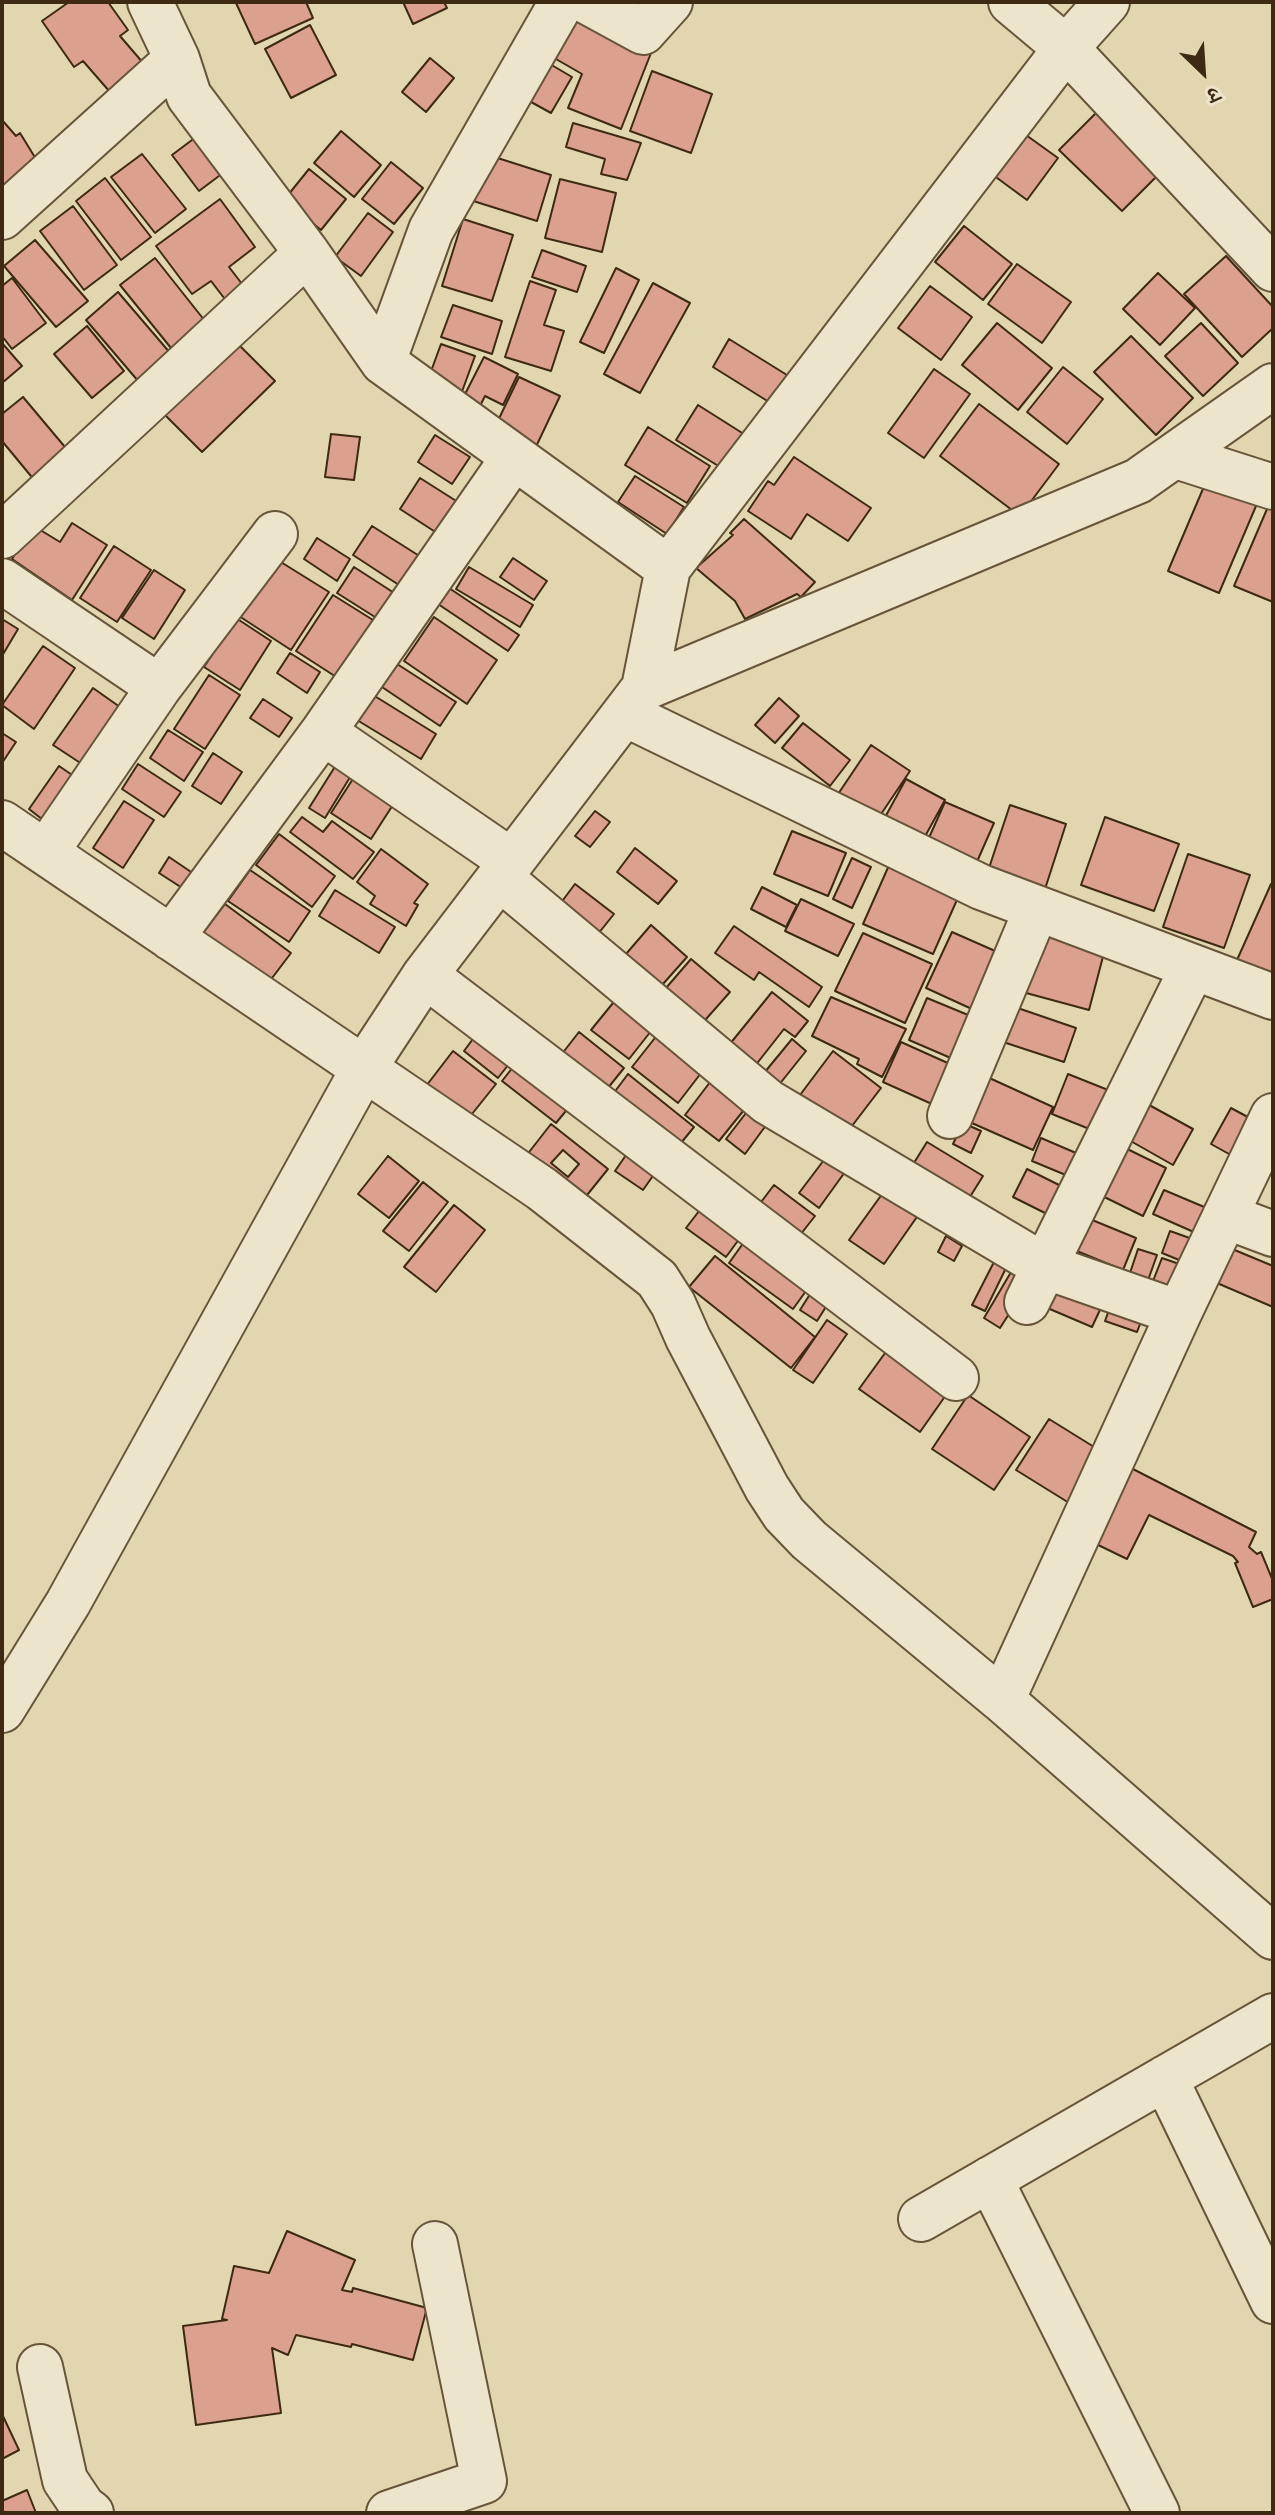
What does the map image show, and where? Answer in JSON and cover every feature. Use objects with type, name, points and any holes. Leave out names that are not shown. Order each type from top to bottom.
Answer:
[{"type":"street","points":[[150,2],[177,59],[189,96],[307,253],[383,362],[668,568]]},
{"type":"street","points":[[383,362],[431,230],[562,2]]},
{"type":"street","points":[[588,2],[643,32],[670,2]]},
{"type":"street","points":[[1011,2],[1066,48],[1273,269]]},
{"type":"street","points":[[2,1710],[68,1603],[364,1068],[425,975],[635,701],[668,568],[1066,48],[1107,2]]},
{"type":"street","points":[[2,217],[177,59]]},
{"type":"street","points":[[2,536],[307,253]]},
{"type":"street","points":[[635,701],[1138,481],[1273,386]]},
{"type":"street","points":[[1176,456],[1273,487]]},
{"type":"street","points":[[171,938],[323,732],[514,457]]},
{"type":"street","points":[[46,852],[159,687],[275,534]]},
{"type":"street","points":[[2,581],[159,687]]},
{"type":"street","points":[[635,701],[981,887],[1273,997]]},
{"type":"street","points":[[323,732],[506,870],[768,1102],[1035,1284],[1179,1313]]},
{"type":"street","points":[[2,823],[542,1189],[657,1279],[673,1304],[767,1488],[784,1514],[809,1540],[1002,1700],[1273,1937]]},
{"type":"street","points":[[950,1116],[1037,908]]},
{"type":"street","points":[[1035,1284],[1193,967]]},
{"type":"street","points":[[425,975],[956,1378]]},
{"type":"street","points":[[1002,1700],[1273,1116]]},
{"type":"street","points":[[1225,1216],[1273,1234]]},
{"type":"street","points":[[921,2219],[1273,2016]]},
{"type":"street","points":[[1165,2078],[1273,2301]]},
{"type":"street","points":[[990,2179],[1157,2513]]},
{"type":"street","points":[[389,2513],[484,2481],[435,2244]]},
{"type":"street","points":[[40,2367],[65,2480],[83,2507],[91,2513]]},
{"type":"building","points":[[69,2],[108,2],[128,30],[120,36],[144,64],[110,92],[83,61],[74,67],[42,21]]},
{"type":"building","points":[[306,2],[313,18],[255,44],[236,3]]},
{"type":"building","points":[[403,2],[444,2],[447,8],[413,24]]},
{"type":"building","points":[[577,7],[653,48],[621,129],[568,108],[582,74],[549,55]]},
{"type":"building","points":[[310,25],[336,75],[291,98],[265,49]]},
{"type":"building","points":[[430,58],[454,78],[426,112],[402,92]]},
{"type":"building","points":[[543,60],[572,77],[551,113],[522,97]]},
{"type":"building","points":[[652,71],[712,94],[691,153],[630,131]]},
{"type":"building","points":[[1100,109],[1163,170],[1122,211],[1059,150]]},
{"type":"building","points":[[2,120],[16,136],[20,133],[39,164],[2,186]]},
{"type":"building","points":[[573,123],[641,143],[627,180],[601,174],[605,159],[566,147]]},
{"type":"building","points":[[1019,130],[1058,158],[1027,200],[989,172]]},
{"type":"building","points":[[341,131],[381,165],[354,197],[314,163]]},
{"type":"building","points":[[196,137],[223,173],[199,191],[172,155]]},
{"type":"building","points":[[142,154],[186,209],[155,233],[111,177]]},
{"type":"building","points":[[485,154],[551,175],[537,221],[470,200]]},
{"type":"building","points":[[391,162],[423,188],[394,224],[362,199]]},
{"type":"building","points":[[309,169],[346,199],[321,230],[284,200]]},
{"type":"building","points":[[105,178],[151,237],[121,260],[76,201]]},
{"type":"building","points":[[560,179],[616,193],[602,252],[545,238]]},
{"type":"building","points":[[220,199],[255,247],[229,267],[249,293],[231,307],[211,281],[192,294],[156,246]]},
{"type":"building","points":[[73,206],[117,265],[84,290],[40,231]]},
{"type":"building","points":[[368,213],[393,232],[361,276],[335,257]]},
{"type":"building","points":[[463,219],[513,235],[492,301],[442,286]]},
{"type":"building","points":[[964,226],[1012,264],[983,300],[935,262]]},
{"type":"building","points":[[35,240],[88,301],[56,327],[4,266]]},
{"type":"building","points":[[542,250],[586,266],[577,292],[532,277]]},
{"type":"building","points":[[1226,256],[1273,307],[1273,328],[1242,357],[1184,294]]},
{"type":"building","points":[[155,258],[205,321],[171,348],[120,285]]},
{"type":"building","points":[[1017,264],[1071,302],[1042,343],[988,304]]},
{"type":"building","points":[[616,268],[639,280],[604,353],[580,342]]},
{"type":"building","points":[[1158,273],[1195,308],[1160,345],[1123,309]]},
{"type":"building","points":[[12,278],[46,323],[12,349],[2,336],[2,286]]},
{"type":"building","points":[[530,281],[556,290],[544,325],[564,331],[551,371],[505,357]]},
{"type":"building","points":[[653,283],[690,303],[640,393],[604,374]]},
{"type":"building","points":[[930,286],[972,317],[941,360],[898,328]]},
{"type":"building","points":[[118,292],[171,354],[139,382],[86,320]]},
{"type":"building","points":[[453,305],[502,321],[492,354],[441,337]]},
{"type":"building","points":[[997,323],[1052,368],[1018,410],[962,365]]},
{"type":"building","points":[[1201,323],[1238,363],[1203,396],[1165,356]]},
{"type":"building","points":[[87,326],[124,371],[92,398],[54,354]]},
{"type":"building","points":[[1131,336],[1193,398],[1156,435],[1094,372]]},
{"type":"building","points":[[729,339],[795,380],[777,407],[713,367]]},
{"type":"building","points":[[2,343],[22,366],[2,383]]},
{"type":"building","points":[[237,343],[275,381],[202,452],[164,414]]},
{"type":"building","points":[[441,344],[475,356],[460,397],[426,385]]},
{"type":"building","points":[[484,357],[518,374],[503,405],[485,396],[479,408],[462,400]]},
{"type":"building","points":[[1063,367],[1103,399],[1067,444],[1027,412]]},
{"type":"building","points":[[934,369],[970,394],[924,458],[888,433]]},
{"type":"building","points":[[519,377],[560,396],[533,453],[492,433]]},
{"type":"building","points":[[23,397],[75,459],[40,487],[2,441],[2,414]]},
{"type":"building","points":[[979,404],[1059,464],[1020,516],[940,456]]},
{"type":"building","points":[[698,405],[747,436],[725,470],[676,440]]},
{"type":"building","points":[[648,427],[710,466],[687,503],[625,465]]},
{"type":"building","points":[[331,434],[360,437],[354,480],[325,477]]},
{"type":"building","points":[[435,435],[470,457],[452,484],[418,462]]},
{"type":"building","points":[[794,457],[871,508],[848,541],[807,514],[791,539],[748,511],[768,481],[774,485]]},
{"type":"building","points":[[635,476],[684,507],[667,534],[618,502]]},
{"type":"building","points":[[1208,477],[1259,499],[1219,593],[1168,571]]},
{"type":"building","points":[[420,478],[461,504],[440,535],[400,509]]},
{"type":"building","points":[[1273,495],[1273,602],[1234,586]]},
{"type":"building","points":[[744,519],[815,582],[801,597],[797,594],[745,619],[735,601],[696,568],[733,535],[730,533]]},
{"type":"building","points":[[72,523],[107,545],[72,600],[12,559],[32,525],[60,542]]},
{"type":"building","points":[[372,526],[421,557],[402,587],[353,555]]},
{"type":"building","points":[[317,538],[350,559],[337,581],[304,559]]},
{"type":"building","points":[[114,546],[151,570],[117,622],[80,598]]},
{"type":"building","points":[[513,558],[547,581],[534,600],[500,577]]},
{"type":"building","points":[[276,559],[329,592],[291,650],[239,616]]},
{"type":"building","points":[[354,567],[402,598],[386,624],[337,593]]},
{"type":"building","points":[[469,567],[533,605],[520,627],[456,589]]},
{"type":"building","points":[[154,570],[185,590],[154,639],[122,618]]},
{"type":"building","points":[[449,588],[519,635],[508,651],[438,604]]},
{"type":"building","points":[[333,595],[381,625],[344,682],[296,651]]},
{"type":"building","points":[[434,617],[497,660],[467,704],[404,661]]},
{"type":"building","points":[[236,618],[271,641],[240,690],[204,667]]},
{"type":"building","points":[[2,619],[18,629],[2,656]]},
{"type":"building","points":[[43,646],[75,668],[34,729],[2,705]]},
{"type":"building","points":[[290,653],[320,672],[307,693],[277,673]]},
{"type":"building","points":[[394,662],[456,702],[440,726],[379,685]]},
{"type":"building","points":[[209,675],[240,695],[205,749],[174,729]]},
{"type":"building","points":[[93,688],[127,712],[88,768],[53,745]]},
{"type":"building","points":[[373,695],[436,734],[421,759],[357,720]]},
{"type":"building","points":[[779,698],[799,716],[775,743],[755,725]]},
{"type":"building","points":[[263,699],[292,718],[279,737],[250,718]]},
{"type":"building","points":[[803,723],[850,760],[830,786],[782,748]]},
{"type":"building","points":[[168,730],[203,752],[184,781],[150,758]]},
{"type":"building","points":[[2,733],[16,742],[2,763]]},
{"type":"building","points":[[871,745],[910,771],[869,832],[830,806]]},
{"type":"building","points":[[213,753],[242,772],[221,804],[192,786]]},
{"type":"building","points":[[138,764],[181,792],[164,817],[122,789]]},
{"type":"building","points":[[336,765],[352,774],[325,818],[309,808]]},
{"type":"building","points":[[59,766],[78,779],[47,823],[29,809]]},
{"type":"building","points":[[358,771],[398,797],[371,839],[331,813]]},
{"type":"building","points":[[906,779],[945,800],[917,851],[878,830]]},
{"type":"building","points":[[124,801],[154,820],[123,868],[93,848]]},
{"type":"building","points":[[945,802],[994,823],[972,873],[923,851]]},
{"type":"building","points":[[1010,805],[1066,824],[1045,889],[988,871]]},
{"type":"building","points":[[595,811],[610,822],[590,847],[575,836]]},
{"type":"building","points":[[302,817],[323,832],[332,821],[374,852],[353,879],[290,832]]},
{"type":"building","points":[[1105,817],[1179,844],[1154,911],[1081,885]]},
{"type":"building","points":[[792,831],[846,853],[828,896],[774,874]]},
{"type":"building","points":[[279,834],[335,876],[312,907],[256,865]]},
{"type":"building","points":[[635,848],[677,881],[658,904],[617,872]]},
{"type":"building","points":[[381,849],[428,884],[414,903],[418,905],[406,926],[370,904],[375,896],[357,882]]},
{"type":"building","points":[[1188,854],[1250,875],[1224,948],[1163,927]]},
{"type":"building","points":[[169,857],[203,880],[193,895],[159,873]]},
{"type":"building","points":[[852,858],[871,867],[852,908],[833,899]]},
{"type":"building","points":[[890,863],[960,893],[933,954],[863,924]]},
{"type":"building","points":[[250,870],[310,911],[289,942],[228,901]]},
{"type":"building","points":[[575,884],[614,914],[598,934],[560,904]]},
{"type":"building","points":[[1273,884],[1273,975],[1237,960]]},
{"type":"building","points":[[762,887],[797,905],[786,927],[751,909]]},
{"type":"building","points":[[335,890],[395,927],[379,953],[319,916]]},
{"type":"building","points":[[801,899],[854,924],[838,956],[785,931]]},
{"type":"building","points":[[225,904],[291,953],[266,986],[200,937]]},
{"type":"building","points":[[651,925],[687,957],[655,993],[620,961]]},
{"type":"building","points":[[734,926],[822,987],[809,1007],[759,972],[754,980],[715,953]]},
{"type":"building","points":[[1032,929],[1105,949],[1089,1010],[1015,990]]},
{"type":"building","points":[[952,932],[1011,958],[985,1015],[926,988]]},
{"type":"building","points":[[863,933],[932,964],[905,1023],[835,991]]},
{"type":"building","points":[[691,959],[730,992],[699,1027],[660,995]]},
{"type":"building","points":[[622,992],[659,1021],[629,1059],[591,1030]]},
{"type":"building","points":[[772,992],[808,1021],[795,1037],[784,1029],[751,1071],[725,1050]]},
{"type":"building","points":[[831,997],[906,1029],[882,1077],[857,1064],[859,1059],[812,1036]]},
{"type":"building","points":[[927,998],[985,1022],[967,1065],[909,1040]]},
{"type":"building","points":[[1006,1004],[1076,1028],[1064,1062],[994,1039]]},
{"type":"building","points":[[484,1024],[519,1051],[498,1078],[464,1051]]},
{"type":"building","points":[[662,1029],[708,1064],[678,1103],[632,1067]]},
{"type":"building","points":[[579,1032],[624,1068],[599,1099],[554,1064]]},
{"type":"building","points":[[792,1039],[806,1051],[770,1096],[755,1084]]},
{"type":"building","points":[[901,1042],[961,1069],[943,1109],[883,1082]]},
{"type":"building","points":[[453,1051],[496,1084],[464,1124],[423,1090]]},
{"type":"building","points":[[833,1051],[881,1088],[842,1139],[794,1103]]},
{"type":"building","points":[[525,1052],[579,1095],[556,1123],[502,1081]]},
{"type":"building","points":[[717,1073],[752,1100],[719,1141],[685,1115]]},
{"type":"building","points":[[628,1074],[694,1127],[672,1154],[607,1102]]},
{"type":"building","points":[[1068,1074],[1118,1094],[1102,1134],[1052,1114]]},
{"type":"building","points":[[985,1076],[1053,1107],[1033,1150],[965,1120]]},
{"type":"building","points":[[756,1100],[775,1113],[745,1154],[726,1139]]},
{"type":"building","points":[[1140,1100],[1193,1129],[1173,1165],[1120,1135]]},
{"type":"building","points":[[1231,1108],[1259,1123],[1238,1159],[1211,1144]]},
{"type":"building","points":[[963,1123],[981,1131],[971,1153],[953,1144]]},
{"type":"building","points":[[551,1124],[608,1169],[583,1200],[526,1156]],"holes":[[[563,1150],[579,1164],[568,1177],[551,1163]]]},
{"type":"building","points":[[1041,1138],[1083,1156],[1073,1178],[1032,1161]]},
{"type":"building","points":[[927,1142],[983,1176],[963,1208],[907,1174]]},
{"type":"building","points":[[1113,1142],[1166,1168],[1143,1216],[1090,1190]]},
{"type":"building","points":[[633,1145],[662,1163],[643,1190],[615,1171]]},
{"type":"building","points":[[830,1152],[850,1165],[819,1208],[799,1193]]},
{"type":"building","points":[[388,1156],[419,1181],[389,1218],[358,1194]]},
{"type":"building","points":[[1027,1169],[1073,1192],[1059,1220],[1013,1197]]},
{"type":"building","points":[[423,1182],[448,1202],[409,1251],[383,1231]]},
{"type":"building","points":[[774,1185],[815,1216],[793,1244],[752,1214]]},
{"type":"building","points":[[885,1190],[919,1214],[884,1264],[849,1240]]},
{"type":"building","points":[[1164,1190],[1216,1212],[1205,1237],[1153,1214]]},
{"type":"building","points":[[709,1198],[748,1227],[726,1257],[686,1228]]},
{"type":"building","points":[[454,1205],[485,1230],[436,1292],[404,1267]]},
{"type":"building","points":[[1080,1215],[1136,1238],[1123,1270],[1067,1247]]},
{"type":"building","points":[[752,1231],[816,1277],[793,1309],[729,1263]]},
{"type":"building","points":[[1170,1231],[1198,1241],[1189,1264],[1162,1253]]},
{"type":"building","points":[[946,1236],[962,1246],[954,1261],[938,1252]]},
{"type":"building","points":[[1225,1246],[1273,1266],[1273,1307],[1210,1280]]},
{"type":"building","points":[[1138,1249],[1157,1255],[1142,1297],[1124,1291]]},
{"type":"building","points":[[715,1256],[815,1337],[791,1368],[689,1287]]},
{"type":"building","points":[[1162,1258],[1185,1266],[1175,1290],[1153,1281]]},
{"type":"building","points":[[995,1260],[1007,1266],[985,1311],[972,1305]]},
{"type":"building","points":[[1014,1267],[1032,1278],[1000,1328],[984,1318]]},
{"type":"building","points":[[1051,1273],[1106,1297],[1092,1327],[1038,1304]]},
{"type":"building","points":[[819,1280],[836,1291],[817,1321],[800,1310]]},
{"type":"building","points":[[1113,1299],[1145,1311],[1137,1332],[1105,1321]]},
{"type":"building","points":[[827,1320],[847,1334],[813,1383],[793,1370]]},
{"type":"building","points":[[893,1342],[953,1385],[920,1432],[859,1389]]},
{"type":"building","points":[[968,1395],[1030,1437],[994,1490],[932,1449]]},
{"type":"building","points":[[1049,1419],[1107,1455],[1074,1506],[1016,1470]]},
{"type":"building","points":[[1129,1467],[1256,1532],[1249,1547],[1257,1554],[1261,1552],[1273,1581],[1273,1599],[1253,1607],[1235,1563],[1238,1562],[1233,1556],[1149,1515],[1127,1559],[1092,1542]]},
{"type":"building","points":[[287,2231],[355,2260],[342,2290],[352,2292],[353,2288],[427,2308],[413,2360],[352,2344],[351,2347],[296,2335],[288,2355],[272,2348],[281,2413],[196,2425],[183,2326],[227,2320],[222,2319],[234,2266],[269,2273]]},
{"type":"building","points":[[2,2414],[19,2450],[2,2459]]},
{"type":"building","points":[[27,2490],[36,2513],[2,2513],[2,2501]]}]
